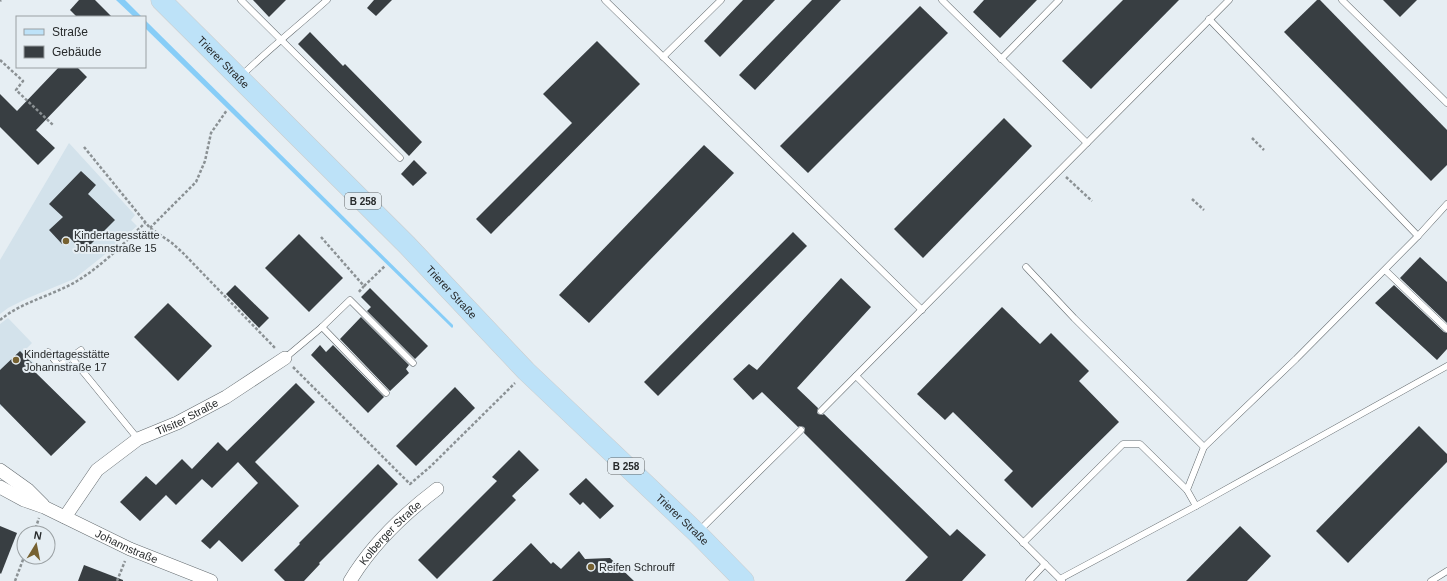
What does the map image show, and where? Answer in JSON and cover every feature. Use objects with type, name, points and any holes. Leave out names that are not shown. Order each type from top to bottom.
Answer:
[{"type":"main road","name":"Trierer Straße","points":[[161,0],[407,245],[526,371],[696,533],[744,581]]},
{"type":"street","name":"Tilsiter Straße","points":[[65,517],[97,470],[138,439],[177,423],[226,397],[285,358]]},
{"type":"street","name":"Johannstraße","points":[[0,470],[28,490],[44,507]]},
{"type":"street","name":"Johannstraße","points":[[0,486],[24,500],[44,507],[130,549],[211,581]]},
{"type":"street","name":"Kolberger Straße","points":[[350,581],[384,537],[414,506],[437,489]]},
{"type":"lane","points":[[241,0],[400,158]]},
{"type":"lane","points":[[239,78],[271,47],[327,0]]},
{"type":"lane","points":[[605,0],[922,310]]},
{"type":"lane","points":[[662,57],[721,0]]},
{"type":"lane","points":[[942,0],[1087,143]]},
{"type":"lane","points":[[1001,59],[1059,0]]},
{"type":"lane","points":[[821,411],[1229,0]]},
{"type":"lane","points":[[1344,1],[1447,103]]},
{"type":"lane","points":[[1209,20],[1418,236]]},
{"type":"lane","points":[[1187,490],[1204,447],[1296,359],[1385,270],[1447,204]]},
{"type":"lane","points":[[1026,267],[1074,318],[1204,447]]},
{"type":"lane","points":[[1385,270],[1447,329]]},
{"type":"lane","points":[[350,300],[413,363]]},
{"type":"lane","name":"Tilsiter Straße","points":[[285,358],[322,327],[350,300]]},
{"type":"lane","points":[[322,327],[386,393]]},
{"type":"lane","points":[[48,352],[59,366],[81,350]]},
{"type":"lane","points":[[71,357],[138,439]]},
{"type":"lane","points":[[856,376],[1061,580],[1447,366]]},
{"type":"lane","points":[[696,533],[801,430]]},
{"type":"lane","points":[[1023,543],[1123,444],[1140,444],[1187,490],[1196,506]]},
{"type":"lane","points":[[1029,581],[1045,564]]},
{"type":"lane","points":[[1431,581],[1447,571]]},
{"type":"path","points":[[0,60],[23,81],[16,90],[53,125]]},
{"type":"path","points":[[150,228],[196,182],[204,161],[211,133],[227,110]]},
{"type":"path","points":[[1252,138],[1264,150]]},
{"type":"path","points":[[84,147],[145,223],[183,253],[410,484],[431,466],[526,371]]},
{"type":"path","points":[[1060,171],[1092,201]]},
{"type":"path","points":[[1192,199],[1204,210]]},
{"type":"path","points":[[0,320],[11,311],[77,281],[105,260],[145,223]]},
{"type":"path","points":[[321,237],[364,286]]},
{"type":"path","points":[[350,300],[385,266]]},
{"type":"path","points":[[117,581],[130,549]]},
{"type":"path","points":[[15,581],[21,565]]},
{"type":"shaded area","points":[[116,0],[125,0],[141,16],[133,16]]},
{"type":"shaded area","points":[[146,21],[453,325],[452,328],[146,29]]},
{"type":"shaded area","name":"Kindertagesstätte Johannstraße 15","points":[[69,143],[135,215],[131,220],[137,226],[74,279],[28,298],[8,308],[0,314],[0,260]]},
{"type":"shaded area","name":"Kindertagesstätte Johannstraße 17","points":[[8,318],[32,343],[23,352],[39,368],[0,408],[0,324]]},
{"type":"building","points":[[79,0],[95,0],[111,16],[76,16],[70,10]]},
{"type":"building","points":[[253,0],[286,0],[269,17]]},
{"type":"building","points":[[374,0],[392,0],[376,16],[367,8]]},
{"type":"building","points":[[743,0],[775,0],[720,57],[704,41]]},
{"type":"building","points":[[812,0],[841,0],[755,90],[739,75]]},
{"type":"building","points":[[984,0],[1037,0],[1000,38],[973,12]]},
{"type":"building","points":[[1123,0],[1179,0],[1091,89],[1062,61]]},
{"type":"building","points":[[1317,0],[1320,0],[1447,130],[1447,165],[1431,181],[1284,32]]},
{"type":"building","points":[[1383,0],[1417,0],[1400,17]]},
{"type":"building","points":[[920,6],[948,33],[808,173],[780,146]]},
{"type":"building","points":[[310,32],[343,66],[345,64],[422,142],[409,156],[298,44]]},
{"type":"building","points":[[597,41],[640,84],[491,234],[476,219],[572,123],[543,94]]},
{"type":"building","points":[[58,68],[78,68],[87,77],[36,130],[55,148],[38,165],[0,127],[0,94],[17,111]]},
{"type":"building","points":[[1004,118],[1032,146],[923,258],[894,229]]},
{"type":"building","points":[[704,145],[734,173],[589,323],[559,295]]},
{"type":"building","points":[[414,160],[427,173],[413,186],[401,174]]},
{"type":"building","points":[[81,171],[96,185],[88,194],[115,220],[83,252],[69,237],[62,244],[49,230],[63,217],[49,204]]},
{"type":"building","points":[[793,232],[807,246],[658,396],[644,382]]},
{"type":"building","points":[[299,234],[343,278],[309,312],[265,268]]},
{"type":"building","points":[[1420,257],[1447,282],[1447,323],[1400,278]]},
{"type":"building","points":[[841,278],[871,307],[797,388],[818,408],[818,414],[824,414],[950,536],[957,529],[986,555],[962,581],[905,581],[928,557],[804,433],[804,427],[798,427],[762,392],[753,400],[733,379],[749,364],[757,370]]},
{"type":"building","points":[[235,285],[269,318],[259,328],[226,294]]},
{"type":"building","points":[[1394,285],[1444,332],[1447,333],[1447,349],[1437,360],[1375,303]]},
{"type":"building","points":[[370,288],[428,346],[415,359],[367,311],[371,307],[361,297]]},
{"type":"building","points":[[168,303],[212,346],[178,381],[134,337]]},
{"type":"building","points":[[1002,307],[1040,344],[1051,333],[1089,371],[1079,381],[1119,422],[1032,508],[1004,480],[1013,471],[953,412],[945,420],[917,394]]},
{"type":"building","points":[[361,317],[409,365],[406,369],[409,373],[390,391],[340,339]]},
{"type":"building","points":[[320,345],[326,352],[333,345],[384,397],[368,413],[311,355]]},
{"type":"building","points":[[20,351],[37,368],[34,371],[86,422],[51,456],[0,404],[0,370]]},
{"type":"building","points":[[296,383],[315,402],[255,462],[299,506],[242,562],[219,540],[210,549],[201,541],[258,483],[238,462],[212,488],[202,479],[176,505],[166,495],[140,521],[120,502],[146,476],[156,485],[182,459],[192,469],[218,442],[227,451]]},
{"type":"building","points":[[455,387],[475,408],[416,466],[396,446]]},
{"type":"building","points":[[1419,426],[1447,454],[1447,462],[1348,563],[1316,531]]},
{"type":"building","points":[[519,450],[539,470],[512,496],[516,500],[437,579],[418,560],[497,481],[492,477]]},
{"type":"building","points":[[378,464],[398,484],[319,563],[320,564],[304,581],[285,581],[274,570]]},
{"type":"building","points":[[586,478],[614,506],[600,519],[583,502],[580,505],[569,494]]},
{"type":"building","points":[[0,526],[16,533],[16,536],[1,574]]},
{"type":"building","points":[[1240,526],[1271,556],[1247,581],[1186,581]]},
{"type":"building","points":[[531,543],[551,564],[553,562],[561,569],[579,551],[585,559],[610,558],[634,581],[492,581]]},
{"type":"building","points":[[84,565],[123,580],[123,581],[78,581]]},
{"type":"place","name":"Kindertagesstätte Johannstraße 15","points":[[66,241]]},
{"type":"place","name":"Kindertagesstätte Johannstraße 17","points":[[16,360]]},
{"type":"place","name":"Reifen Schrouff","points":[[591,567]]}]
